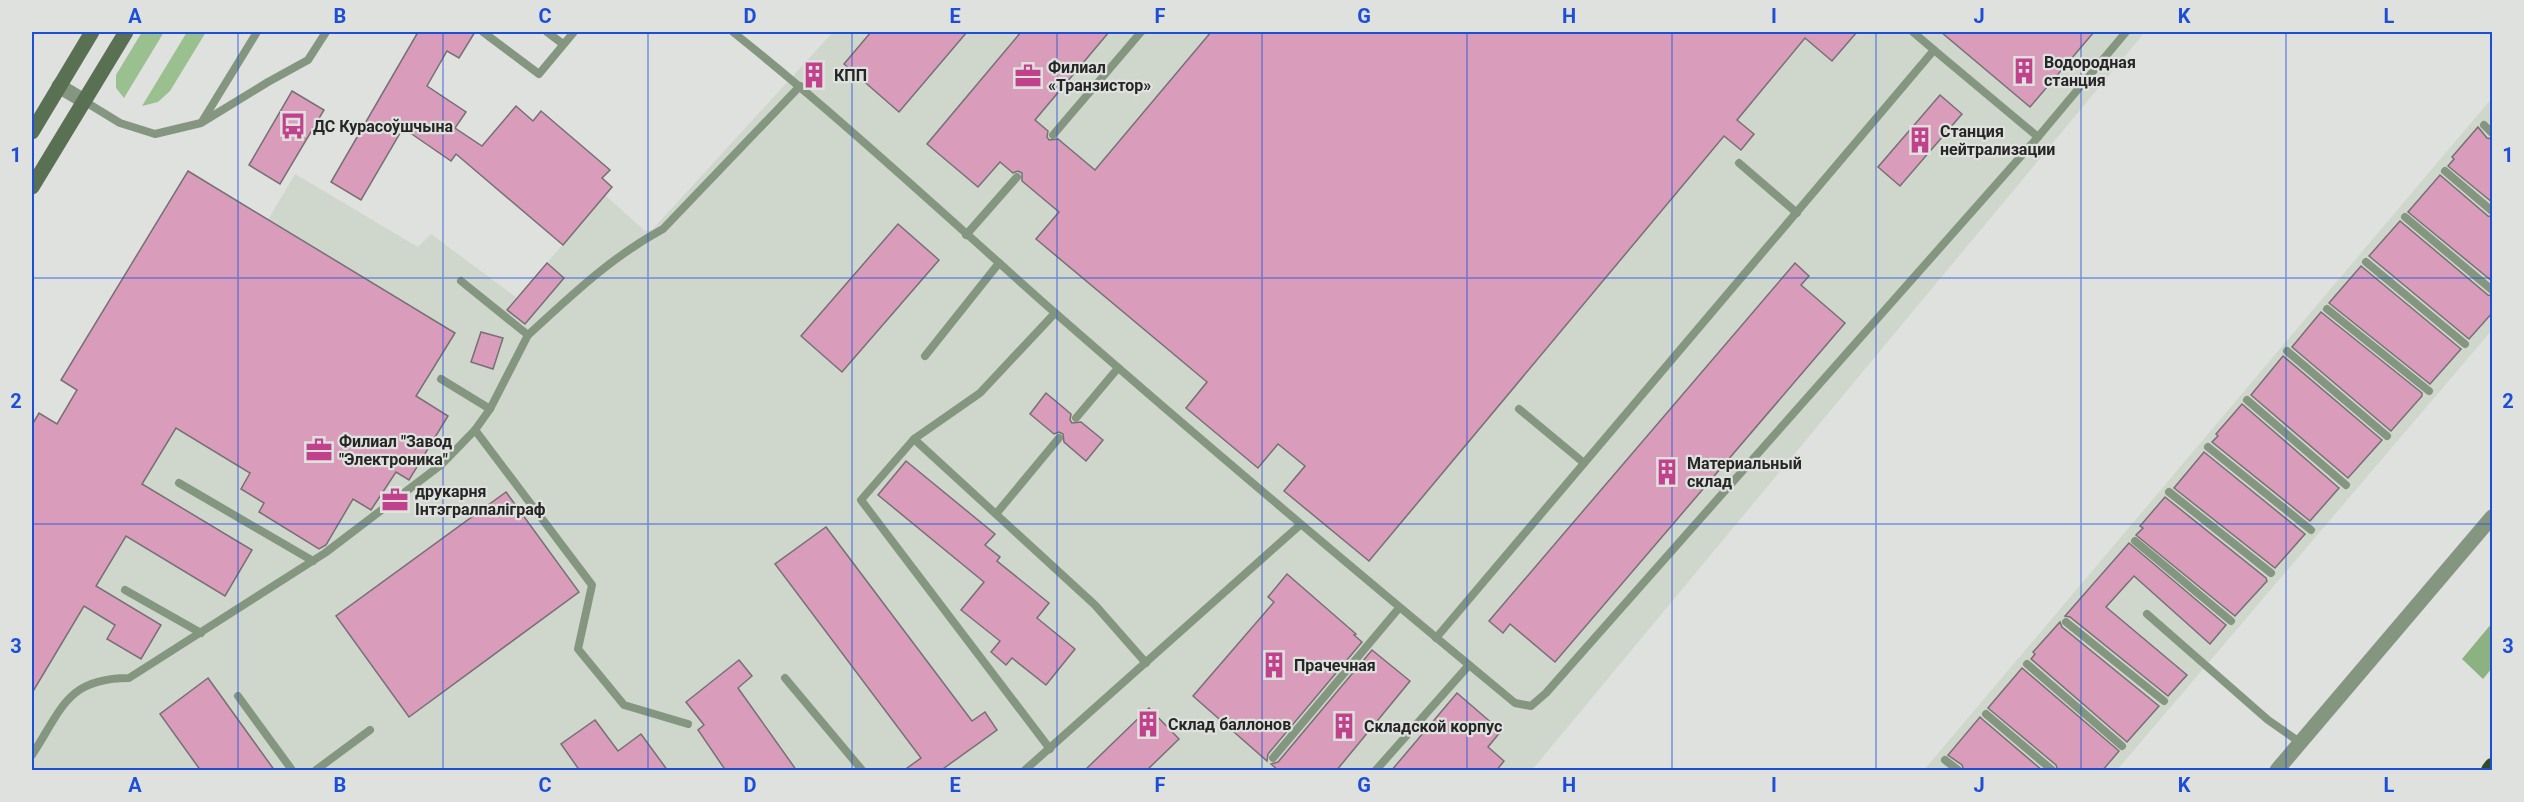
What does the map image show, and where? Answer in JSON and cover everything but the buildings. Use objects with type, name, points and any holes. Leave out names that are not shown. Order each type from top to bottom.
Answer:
[{"type":"highway","points":[[2489,771],[2493,766]]},
{"type":"main road","points":[[32,132],[93,32]]},
{"type":"main road","points":[[32,187],[126,32]]},
{"type":"street","points":[[59,86],[84,101]]},
{"type":"street","points":[[2277,771],[2493,518]]},
{"type":"lane","points":[[201,123],[257,32]]},
{"type":"lane","points":[[84,101],[120,123],[155,134],[201,123],[308,60],[326,32]]},
{"type":"lane","points":[[483,32],[539,74],[574,32]]},
{"type":"lane","points":[[547,32],[563,44]]},
{"type":"lane","points":[[733,32],[800,86],[999,264],[1300,525],[1515,703],[1531,706],[1546,693],[2038,137],[2126,32]]},
{"type":"lane","points":[[1053,135],[1141,32]]},
{"type":"lane","points":[[1913,32],[2038,137]]},
{"type":"lane","points":[[1436,638],[1935,50]]},
{"type":"lane","points":[[32,755],[72,693],[88,683],[108,678],[129,678],[313,561],[442,464],[475,430],[490,409],[528,335],[602,267],[663,229],[800,86]]},
{"type":"lane","points":[[2484,125],[2493,132]]},
{"type":"lane","points":[[1739,163],[1797,213]]},
{"type":"lane","points":[[2445,171],[2493,211]]},
{"type":"lane","points":[[966,235],[1017,177]]},
{"type":"lane","points":[[2405,217],[2493,290]]},
{"type":"lane","points":[[2366,262],[2465,344]]},
{"type":"lane","points":[[925,356],[999,264]]},
{"type":"lane","points":[[462,281],[528,335]]},
{"type":"lane","points":[[2327,309],[2429,391]]},
{"type":"lane","points":[[1050,748],[861,500],[914,439],[980,393],[1055,313]]},
{"type":"lane","points":[[2287,351],[2387,436]]},
{"type":"lane","points":[[1076,418],[1119,368]]},
{"type":"lane","points":[[441,379],[490,409]]},
{"type":"lane","points":[[2247,400],[2346,485]]},
{"type":"lane","points":[[1520,409],[1584,464]]},
{"type":"lane","points":[[475,430],[592,585],[578,649],[624,705],[688,724]]},
{"type":"lane","points":[[996,514],[1059,438]]},
{"type":"lane","points":[[914,439],[1095,605],[1146,663]]},
{"type":"lane","points":[[2208,447],[2311,530]]},
{"type":"lane","points":[[179,483],[313,561]]},
{"type":"lane","points":[[2169,492],[2271,573]]},
{"type":"lane","points":[[1025,771],[1300,525]]},
{"type":"lane","points":[[2135,541],[2231,621]]},
{"type":"lane","points":[[125,590],[201,633]]},
{"type":"lane","points":[[1273,758],[1399,608]]},
{"type":"lane","points":[[2147,614],[2268,720],[2301,742]]},
{"type":"lane","points":[[2067,622],[2164,702]]},
{"type":"lane","points":[[2027,664],[2122,746]]},
{"type":"lane","points":[[1376,771],[1469,665]]},
{"type":"lane","points":[[785,678],[862,771]]},
{"type":"lane","points":[[238,696],[292,771]]},
{"type":"lane","points":[[1986,714],[2052,771]]},
{"type":"lane","points":[[316,771],[370,730]]},
{"type":"lane","points":[[1945,760],[1958,771]]},
{"type":"shaded area","points":[[833,32],[2145,32],[1532,770],[32,770],[32,425],[39,413],[57,423],[77,390],[61,380],[188,171],[268,220],[295,174],[418,247],[431,234],[517,298],[605,195],[645,231],[652,230]]},
{"type":"shaded area","points":[[2492,98],[2492,330],[2117,770],[1924,770]]},
{"type":"green space","points":[[142,32],[164,32],[124,98],[116,88],[116,75]]},
{"type":"green space","points":[[187,32],[206,32],[170,91],[158,102],[142,106]]},
{"type":"green space","points":[[2492,623],[2492,668],[2483,679],[2462,659]]},
{"type":"place","name":"Водородная станция","points":[[2024,71]]},
{"type":"place","name":"КПП","points":[[814,75]]},
{"type":"place","name":"Филиал «Транзистор»","points":[[1028,76]]},
{"type":"place","name":"ДС Курасоўшчына","points":[[293,126]]},
{"type":"place","name":"Станция нейтрализации","points":[[1920,140]]},
{"type":"place","name":"Филиал \"Завод \"Электроника\"","points":[[319,450]]},
{"type":"place","name":"Материальный склад","points":[[1667,472]]},
{"type":"place","name":"друкарня Інтэгралпаліграф","points":[[395,500]]},
{"type":"place","name":"Прачечная","points":[[1274,665]]},
{"type":"place","name":"Склад баллонов","points":[[1148,724]]},
{"type":"place","name":"Складской корпус","points":[[1344,726]]}]
